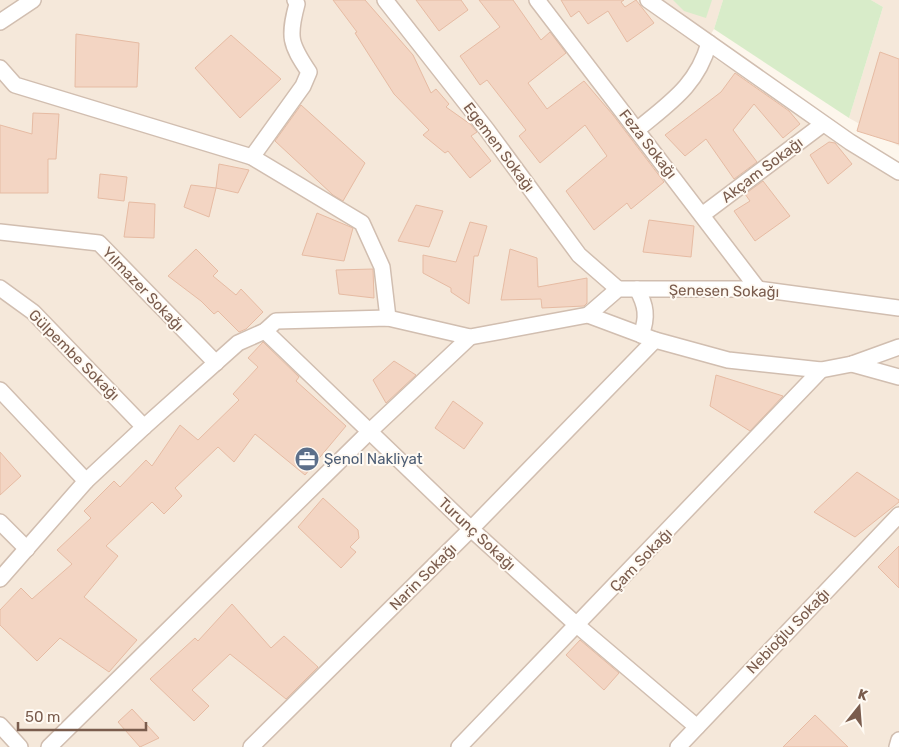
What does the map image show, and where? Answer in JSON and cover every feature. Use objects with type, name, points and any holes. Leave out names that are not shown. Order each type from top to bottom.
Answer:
[{"type":"street","points":[[0,22],[33,0]]},
{"type":"street","points":[[252,157],[303,86],[310,72],[295,51],[290,28],[297,4],[295,0]]},
{"type":"street","name":"Egemen Sokağı","points":[[385,0],[487,130],[579,255],[618,289]]},
{"type":"street","name":"Feza Sokağı","points":[[537,0],[758,288]]},
{"type":"street","points":[[648,0],[823,124],[899,172]]},
{"type":"street","points":[[637,130],[691,83],[705,58],[709,44]]},
{"type":"street","points":[[0,68],[15,85],[252,157],[362,223],[382,267],[388,318]]},
{"type":"street","name":"Akçam Sokağı","points":[[702,215],[823,124]]},
{"type":"street","name":"Yılmazer Sokağı","points":[[0,232],[98,243],[216,363]]},
{"type":"street","name":"Gülpembe Sokağı","points":[[0,288],[33,312],[144,427]]},
{"type":"street","name":"Şenesen Sokağı","points":[[618,289],[758,288],[899,308]]},
{"type":"street","points":[[0,579],[86,481],[238,343],[265,331],[276,321],[388,318],[470,338],[588,315],[618,289]]},
{"type":"street","points":[[637,289],[644,301],[648,337]]},
{"type":"street","points":[[588,315],[648,337],[728,360],[821,370],[852,364],[899,347]]},
{"type":"street","name":"Turunç Sokağı","points":[[265,331],[471,529],[578,626],[697,727]]},
{"type":"street","name":"Narin Sokağı","points":[[251,747],[471,529],[648,337]]},
{"type":"street","points":[[49,747],[370,431],[470,338]]},
{"type":"street","points":[[852,364],[899,378]]},
{"type":"street","name":"Çam Sokağı","points":[[459,747],[578,626],[821,370]]},
{"type":"street","points":[[0,390],[86,481]]},
{"type":"street","name":"Nebioğlu Sokağı","points":[[678,747],[899,515]]},
{"type":"street","points":[[0,522],[27,549]]},
{"type":"street","points":[[0,725],[20,747]]},
{"type":"street","points":[[897,747],[899,740]]},
{"type":"shaded area","points":[[0,0],[723,0],[714,29],[701,50],[841,138],[899,167],[899,747],[0,747]]},
{"type":"shaded area","points":[[871,0],[899,0],[899,146],[849,118],[883,7]]},
{"type":"green space","points":[[673,0],[712,0],[706,18],[684,11]]},
{"type":"green space","points":[[723,0],[871,0],[883,7],[849,118],[714,29]]},
{"type":"building","points":[[333,0],[365,0],[413,55],[431,93],[436,89],[449,104],[446,107],[470,124],[477,132],[471,136],[491,161],[470,178],[448,151],[445,153],[423,135],[429,130],[394,94],[355,33],[357,32]]},
{"type":"building","points":[[416,0],[461,0],[468,10],[439,31]]},
{"type":"building","points":[[479,0],[513,0],[541,40],[550,32],[566,53],[528,83],[547,109],[584,81],[613,115],[664,182],[631,209],[627,203],[594,230],[566,191],[607,156],[585,125],[540,163],[519,136],[526,130],[487,80],[480,85],[460,56],[500,27]]},
{"type":"building","points":[[561,0],[624,0],[621,2],[625,7],[636,0],[654,23],[627,42],[608,11],[588,24],[579,11],[571,17]]},
{"type":"building","points":[[76,34],[139,43],[137,87],[75,87]]},
{"type":"building","points":[[231,35],[281,79],[240,118],[195,68]]},
{"type":"building","points":[[880,52],[899,59],[899,144],[857,131]]},
{"type":"building","points":[[735,73],[789,111],[800,124],[783,138],[754,104],[733,130],[757,162],[734,179],[706,139],[685,156],[665,135],[721,92]]},
{"type":"building","points":[[301,105],[365,163],[343,201],[333,195],[275,141]]},
{"type":"building","points":[[33,113],[59,114],[56,159],[48,159],[48,193],[0,193],[0,125],[32,134]]},
{"type":"building","points":[[829,142],[835,143],[852,164],[828,184],[810,155]]},
{"type":"building","points":[[219,164],[249,170],[238,193],[216,188]]},
{"type":"building","points":[[100,174],[127,177],[124,201],[98,198]]},
{"type":"building","points":[[763,181],[790,216],[755,241],[734,211],[750,201],[745,194]]},
{"type":"building","points":[[191,185],[216,188],[209,217],[184,207]]},
{"type":"building","points":[[129,202],[155,204],[154,238],[124,237]]},
{"type":"building","points":[[416,205],[443,211],[429,247],[398,241]]},
{"type":"building","points":[[317,213],[353,228],[344,261],[302,255]]},
{"type":"building","points":[[649,220],[694,226],[691,257],[643,252]]},
{"type":"building","points":[[470,222],[487,226],[478,256],[474,256],[469,304],[451,292],[451,288],[423,273],[423,255],[456,262]]},
{"type":"building","points":[[196,249],[218,271],[213,276],[236,295],[241,289],[263,312],[246,329],[239,332],[218,311],[214,314],[201,301],[168,276]]},
{"type":"building","points":[[510,249],[537,258],[538,287],[587,278],[587,303],[584,306],[542,308],[541,299],[501,300]]},
{"type":"building","points":[[373,269],[374,298],[339,294],[336,270]]},
{"type":"building","points":[[263,342],[299,377],[296,381],[346,426],[305,475],[255,434],[234,462],[218,447],[175,488],[182,496],[164,514],[152,502],[106,546],[118,556],[84,597],[137,640],[109,672],[60,638],[37,661],[0,625],[0,610],[21,588],[32,599],[72,564],[57,550],[91,518],[84,511],[114,481],[120,487],[146,460],[152,466],[180,425],[198,440],[239,400],[233,394],[258,367],[248,358]]},
{"type":"building","points":[[394,361],[416,375],[386,403],[373,380]]},
{"type":"building","points":[[716,375],[783,396],[750,431],[710,406]]},
{"type":"building","points":[[453,401],[483,423],[464,449],[435,428]]},
{"type":"building","points":[[0,452],[21,476],[0,495]]},
{"type":"building","points":[[857,472],[899,500],[899,502],[855,537],[814,512]]},
{"type":"building","points":[[323,498],[358,530],[359,538],[350,547],[356,552],[341,568],[298,527]]},
{"type":"building","points":[[899,546],[899,588],[878,567]]},
{"type":"building","points":[[232,604],[271,648],[284,636],[318,667],[286,699],[230,654],[192,690],[209,706],[194,721],[150,679],[195,638],[198,641]]},
{"type":"building","points":[[580,640],[619,673],[604,690],[566,655]]},
{"type":"building","points":[[132,709],[159,738],[140,747],[118,722]]},
{"type":"building","points":[[815,715],[848,747],[783,747]]},
{"type":"place","name":"Şenol Nakliyat","points":[[307,459]]}]
